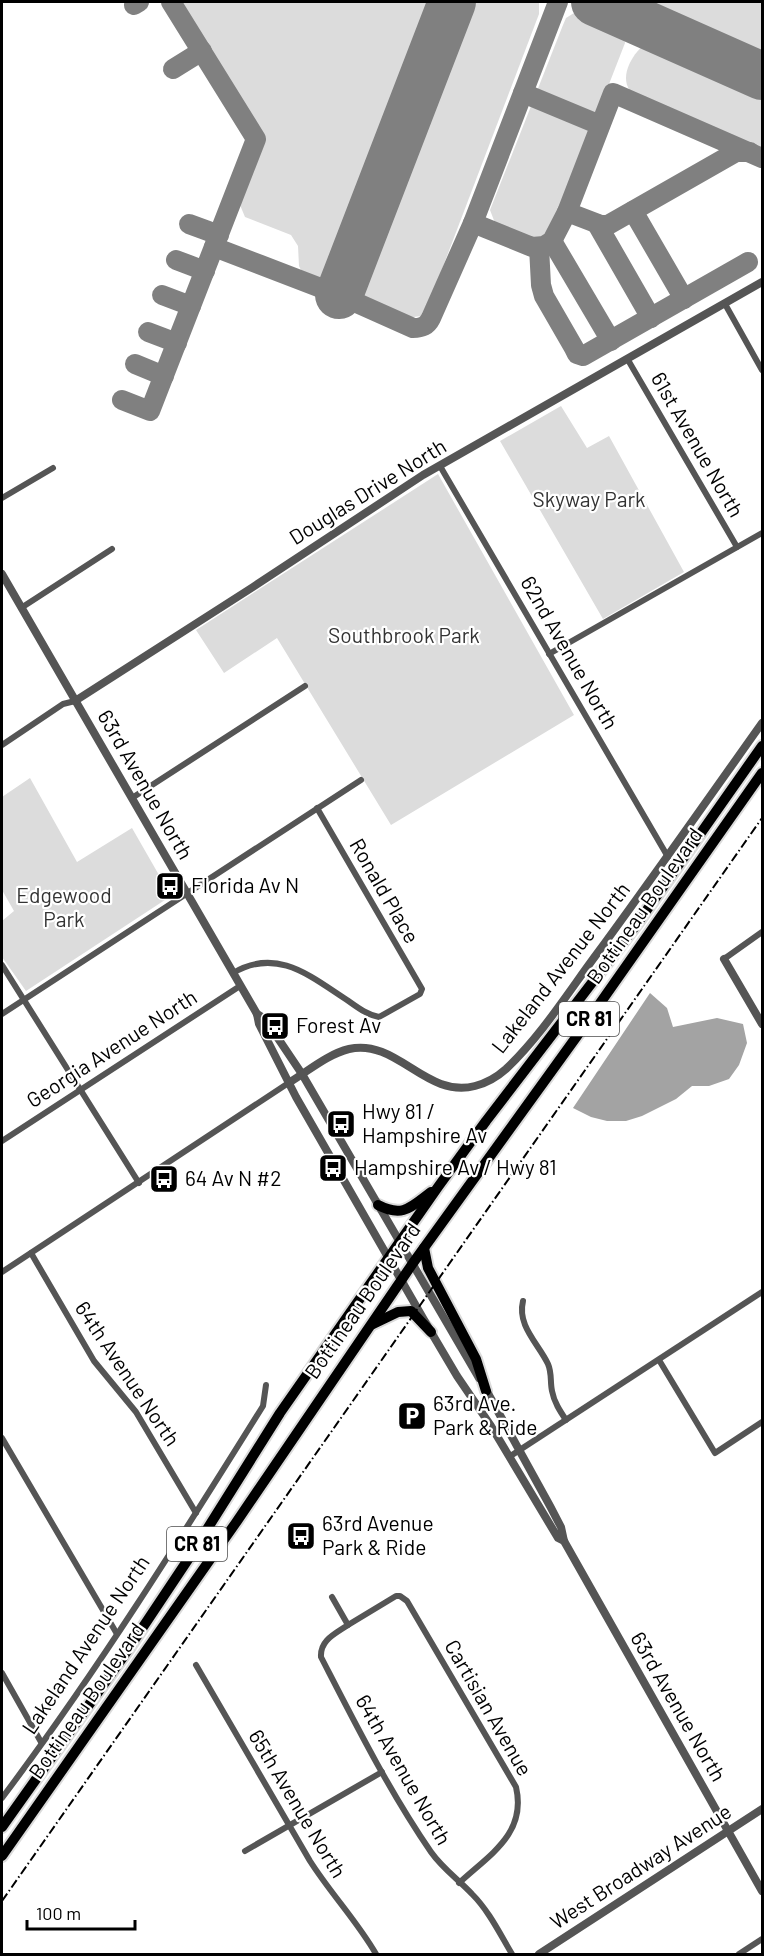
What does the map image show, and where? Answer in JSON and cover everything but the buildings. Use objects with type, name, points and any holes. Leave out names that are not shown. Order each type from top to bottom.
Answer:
[{"type":"highway","name":"Bottineau Boulevard","points":[[2,1827],[146,1623],[280,1413],[438,1187],[637,924],[762,746]]},
{"type":"highway","name":"Bottineau Boulevard","points":[[2,1856],[236,1524],[413,1263],[762,773]]},
{"type":"highway","points":[[378,1205],[389,1211],[404,1211],[438,1187]]},
{"type":"highway","points":[[424,1248],[428,1268],[476,1359],[486,1391]]},
{"type":"highway","points":[[370,1326],[398,1312],[411,1311],[431,1332]]},
{"type":"street","name":"Douglas Drive North","points":[[2,742],[63,704],[75,701],[423,475],[762,282]]},
{"type":"street","points":[[724,304],[762,370]]},
{"type":"street","name":"61st Avenue North","points":[[628,360],[737,547]]},
{"type":"street","name":"62nd Avenue North","points":[[440,466],[668,857]]},
{"type":"street","points":[[2,498],[53,468]]},
{"type":"street","points":[[549,654],[762,533]]},
{"type":"street","points":[[21,608],[112,549]]},
{"type":"street","name":"63rd Avenue North","points":[[2,574],[257,1014],[259,1024],[296,1097],[401,1281],[457,1377],[558,1538],[564,1541]]},
{"type":"street","points":[[132,798],[305,686]]},
{"type":"street","name":"Lakeland Avenue North","points":[[290,1082],[341,1051],[363,1047],[390,1055],[423,1076],[444,1085],[467,1088],[495,1078],[511,1063],[558,1008],[762,723]]},
{"type":"street","points":[[2,1014],[361,780]]},
{"type":"street","name":"Ronald Place","points":[[233,973],[250,964],[260,962],[296,968],[365,1012],[379,1017],[420,994],[422,989],[317,808]]},
{"type":"street","points":[[762,932],[724,959],[762,1024]]},
{"type":"street","points":[[2,965],[139,1183]]},
{"type":"street","name":"Georgia Avenue North","points":[[2,1141],[240,986]]},
{"type":"street","name":"63rd Avenue North","points":[[257,1014],[265,1019],[302,1074],[413,1263],[561,1527],[564,1541],[762,1891]]},
{"type":"street","points":[[2,1272],[290,1082]]},
{"type":"street","name":"64th Avenue North","points":[[31,1253],[94,1361],[136,1412],[196,1513]]},
{"type":"street","points":[[509,1457],[762,1292]]},
{"type":"street","points":[[524,1301],[521,1312],[534,1343],[548,1365],[555,1403],[566,1420]]},
{"type":"street","points":[[659,1360],[715,1453],[762,1422]]},
{"type":"street","name":"Lakeland Avenue North","points":[[2,1796],[117,1634],[196,1513],[263,1406],[266,1386]]},
{"type":"street","points":[[2,1438],[117,1634]]},
{"type":"street","name":"Cartisian Avenue","points":[[348,1625],[396,1596],[407,1601],[516,1787],[519,1801],[518,1813],[510,1835],[459,1883]]},
{"type":"street","points":[[332,1597],[348,1625]]},
{"type":"street","name":"64th Avenue North","points":[[348,1625],[323,1644],[320,1650],[321,1657],[382,1772],[432,1853],[445,1870],[471,1892],[483,1906],[512,1954]]},
{"type":"street","name":"65th Avenue North","points":[[196,1665],[321,1878],[356,1922],[376,1954]]},
{"type":"street","points":[[2,1673],[41,1742]]},
{"type":"street","points":[[245,1851],[382,1772]]},
{"type":"street","name":"West Broadway Avenue","points":[[539,1954],[762,1809]]},
{"type":"street","points":[[739,1954],[762,1939]]},
{"type":"green space","points":[[179,2],[437,2],[332,275],[321,282],[303,274],[299,266],[298,246],[291,235],[245,217],[240,205],[262,148],[256,128]]},
{"type":"green space","points":[[467,2],[539,2],[539,14],[431,298],[421,316],[406,318],[364,299],[358,286]]},
{"type":"green space","points":[[620,2],[762,2],[762,63],[629,5]]},
{"type":"green space","points":[[574,13],[589,16],[618,29],[623,32],[625,43],[551,233],[546,238],[535,241],[495,223],[490,210],[563,25],[566,18]]},
{"type":"green space","points":[[645,44],[657,45],[762,90],[762,149],[632,93],[626,81],[626,74],[635,54]]},
{"type":"green space","name":"Skyway Park","points":[[561,406],[587,448],[609,436],[684,572],[603,619],[500,441]]},
{"type":"green space","name":"Southbrook Park","points":[[438,474],[574,715],[391,825],[277,638],[224,673],[196,630]]},
{"type":"green space","name":"Edgewood Park","points":[[30,778],[77,862],[132,828],[171,896],[26,991],[2,957],[2,921],[14,911],[2,890],[2,797]]},
{"type":"shaded area","points":[[650,993],[667,1008],[673,1027],[717,1018],[743,1024],[747,1043],[739,1065],[729,1079],[709,1086],[692,1086],[676,1099],[642,1116],[626,1121],[607,1121],[591,1117],[573,1108]]},
{"type":"taxiway","points":[[134,5],[139,2]]},
{"type":"taxiway","points":[[122,400],[150,411],[256,139],[171,2]]},
{"type":"taxiway","points":[[214,247],[339,295],[413,328],[426,325],[473,223],[558,2]]},
{"type":"taxiway","points":[[173,69],[202,51]]},
{"type":"taxiway","points":[[523,93],[600,125]]},
{"type":"taxiway","points":[[473,223],[532,247],[544,246],[552,241],[567,212],[613,93],[762,158]]},
{"type":"taxiway","points":[[567,212],[601,225],[608,225],[736,152],[750,152]]},
{"type":"taxiway","points":[[633,211],[684,299]]},
{"type":"taxiway","points":[[189,224],[219,235]]},
{"type":"taxiway","points":[[597,224],[651,318]]},
{"type":"taxiway","points":[[552,241],[611,341]]},
{"type":"taxiway","points":[[539,247],[541,285],[544,296],[577,354],[583,356],[748,262]]},
{"type":"taxiway","points":[[176,260],[205,271]]},
{"type":"taxiway","points":[[162,295],[191,306]]},
{"type":"taxiway","points":[[148,332],[177,343]]},
{"type":"taxiway","points":[[135,364],[164,376]]},
{"type":"runway","points":[[339,295],[452,2]]},
{"type":"runway","points":[[595,2],[762,76]]},
{"type":"railway","points":[[2,1901],[762,818]]},
{"type":"place","name":"Florida Av N","points":[[170,886]]},
{"type":"place","name":"Forest Av","points":[[275,1026]]},
{"type":"place","name":"Hwy 81 / Hampshire Av","points":[[341,1124]]},
{"type":"place","name":"Hampshire Av / Hwy 81","points":[[333,1168]]},
{"type":"place","name":"64 Av N #2","points":[[164,1179]]},
{"type":"place","name":"63rd Ave. Park & Ride","points":[[412,1416]]},
{"type":"place","name":"63rd Avenue Park & Ride","points":[[301,1536]]}]
